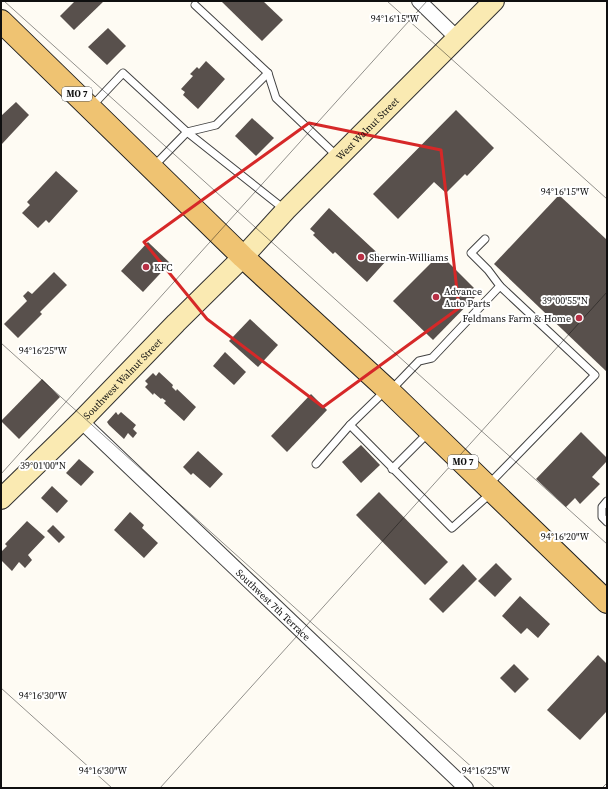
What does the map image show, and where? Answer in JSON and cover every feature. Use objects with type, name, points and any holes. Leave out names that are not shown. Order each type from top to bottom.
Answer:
[{"type":"main road","name":"MO 7","points":[[1,21],[243,257],[491,488],[607,602]]},
{"type":"street","points":[[419,1],[457,38]]},
{"type":"street","name":"West Walnut Street","points":[[243,257],[286,210],[494,1]]},
{"type":"street","name":"Southwest Walnut Street","points":[[1,499],[81,421],[243,257]]},
{"type":"street","name":"Southwest 7th Terrace","points":[[81,421],[466,788]]},
{"type":"lane","points":[[196,5],[268,73],[276,98],[338,157]]},
{"type":"lane","points":[[91,108],[123,73],[187,132],[286,210]]},
{"type":"lane","points":[[152,168],[187,132],[216,125],[268,73]]},
{"type":"lane","points":[[350,425],[452,528],[595,375],[500,286],[488,270],[471,253],[485,239]]},
{"type":"lane","points":[[316,464],[350,425],[419,361],[432,358],[500,286]]},
{"type":"lane","points":[[392,469],[430,431]]},
{"type":"lane","points":[[607,501],[602,506],[602,517],[607,522]]},
{"type":"highlighted area","points":[[309,123],[441,150],[459,308],[323,407],[207,319],[144,242]]},
{"type":"building","points":[[75,1],[104,1],[74,30],[60,16]]},
{"type":"building","points":[[221,1],[263,1],[283,20],[262,41]]},
{"type":"building","points":[[108,28],[126,46],[107,65],[88,47]]},
{"type":"building","points":[[206,61],[225,79],[198,109],[183,95],[185,92],[181,89],[193,76],[190,74],[197,67],[199,69]]},
{"type":"building","points":[[16,102],[29,115],[1,145],[1,116]]},
{"type":"building","points":[[456,110],[494,148],[467,176],[465,174],[446,193],[434,182],[398,219],[373,194]]},
{"type":"building","points":[[252,118],[274,138],[256,156],[235,136]]},
{"type":"building","points":[[56,171],[78,191],[49,223],[46,220],[38,228],[22,213],[30,205],[27,202]]},
{"type":"building","name":"Feldmans Farm & Home","points":[[559,195],[607,240],[607,372],[494,264]]},
{"type":"building","points":[[329,208],[386,261],[367,282],[335,252],[333,254],[313,235],[315,233],[310,229]]},
{"type":"building","name":"KFC","points":[[148,242],[170,263],[143,292],[121,271]]},
{"type":"building","name":"Advance Auto Parts","points":[[440,254],[479,293],[433,340],[393,301]]},
{"type":"building","points":[[54,272],[67,285],[40,312],[42,314],[18,338],[4,324],[27,301],[23,296],[28,291],[32,294]]},
{"type":"building","points":[[250,319],[278,345],[258,367],[229,341]]},
{"type":"building","points":[[225,352],[246,372],[234,385],[213,366]]},
{"type":"building","points":[[159,372],[173,385],[172,387],[176,391],[177,389],[196,407],[184,421],[164,403],[166,401],[154,393],[153,395],[145,387],[148,384],[145,381],[153,373],[156,376]]},
{"type":"building","points":[[42,379],[60,397],[19,439],[1,421]]},
{"type":"building","points":[[311,394],[327,410],[287,452],[271,436]]},
{"type":"building","points":[[116,412],[118,415],[121,412],[136,425],[133,429],[137,433],[133,438],[128,433],[124,439],[107,422]]},
{"type":"building","points":[[581,432],[607,458],[607,461],[592,477],[600,484],[580,504],[575,498],[566,507],[536,479]]},
{"type":"building","points":[[361,445],[380,465],[361,483],[342,462]]},
{"type":"building","points":[[198,451],[223,474],[210,488],[193,473],[191,475],[183,467]]},
{"type":"building","points":[[79,459],[94,472],[81,486],[66,473]]},
{"type":"building","points":[[52,486],[68,501],[57,513],[41,498]]},
{"type":"building","points":[[379,492],[448,562],[425,585],[356,515]]},
{"type":"building","points":[[130,512],[144,525],[142,528],[158,543],[144,558],[114,530]]},
{"type":"building","points":[[27,521],[45,537],[28,555],[32,560],[25,568],[19,562],[12,571],[1,560],[1,552],[7,546],[5,544]]},
{"type":"building","points":[[53,525],[65,537],[59,543],[47,531]]},
{"type":"building","points":[[496,563],[512,579],[495,597],[478,581]]},
{"type":"building","points":[[463,564],[477,579],[443,613],[429,599]]},
{"type":"building","points":[[520,596],[550,624],[538,638],[527,628],[521,634],[502,616]]},
{"type":"building","points":[[598,655],[607,664],[607,711],[580,740],[547,710]]},
{"type":"building","points":[[514,664],[529,679],[515,693],[500,678]]},
{"type":"place","name":"Sherwin-Williams","points":[[361,257]]},
{"type":"place","name":"KFC","points":[[146,267]]},
{"type":"place","name":"Advance Auto Parts","points":[[436,297]]},
{"type":"place","name":"Feldmans Farm & Home","points":[[579,318]]}]
